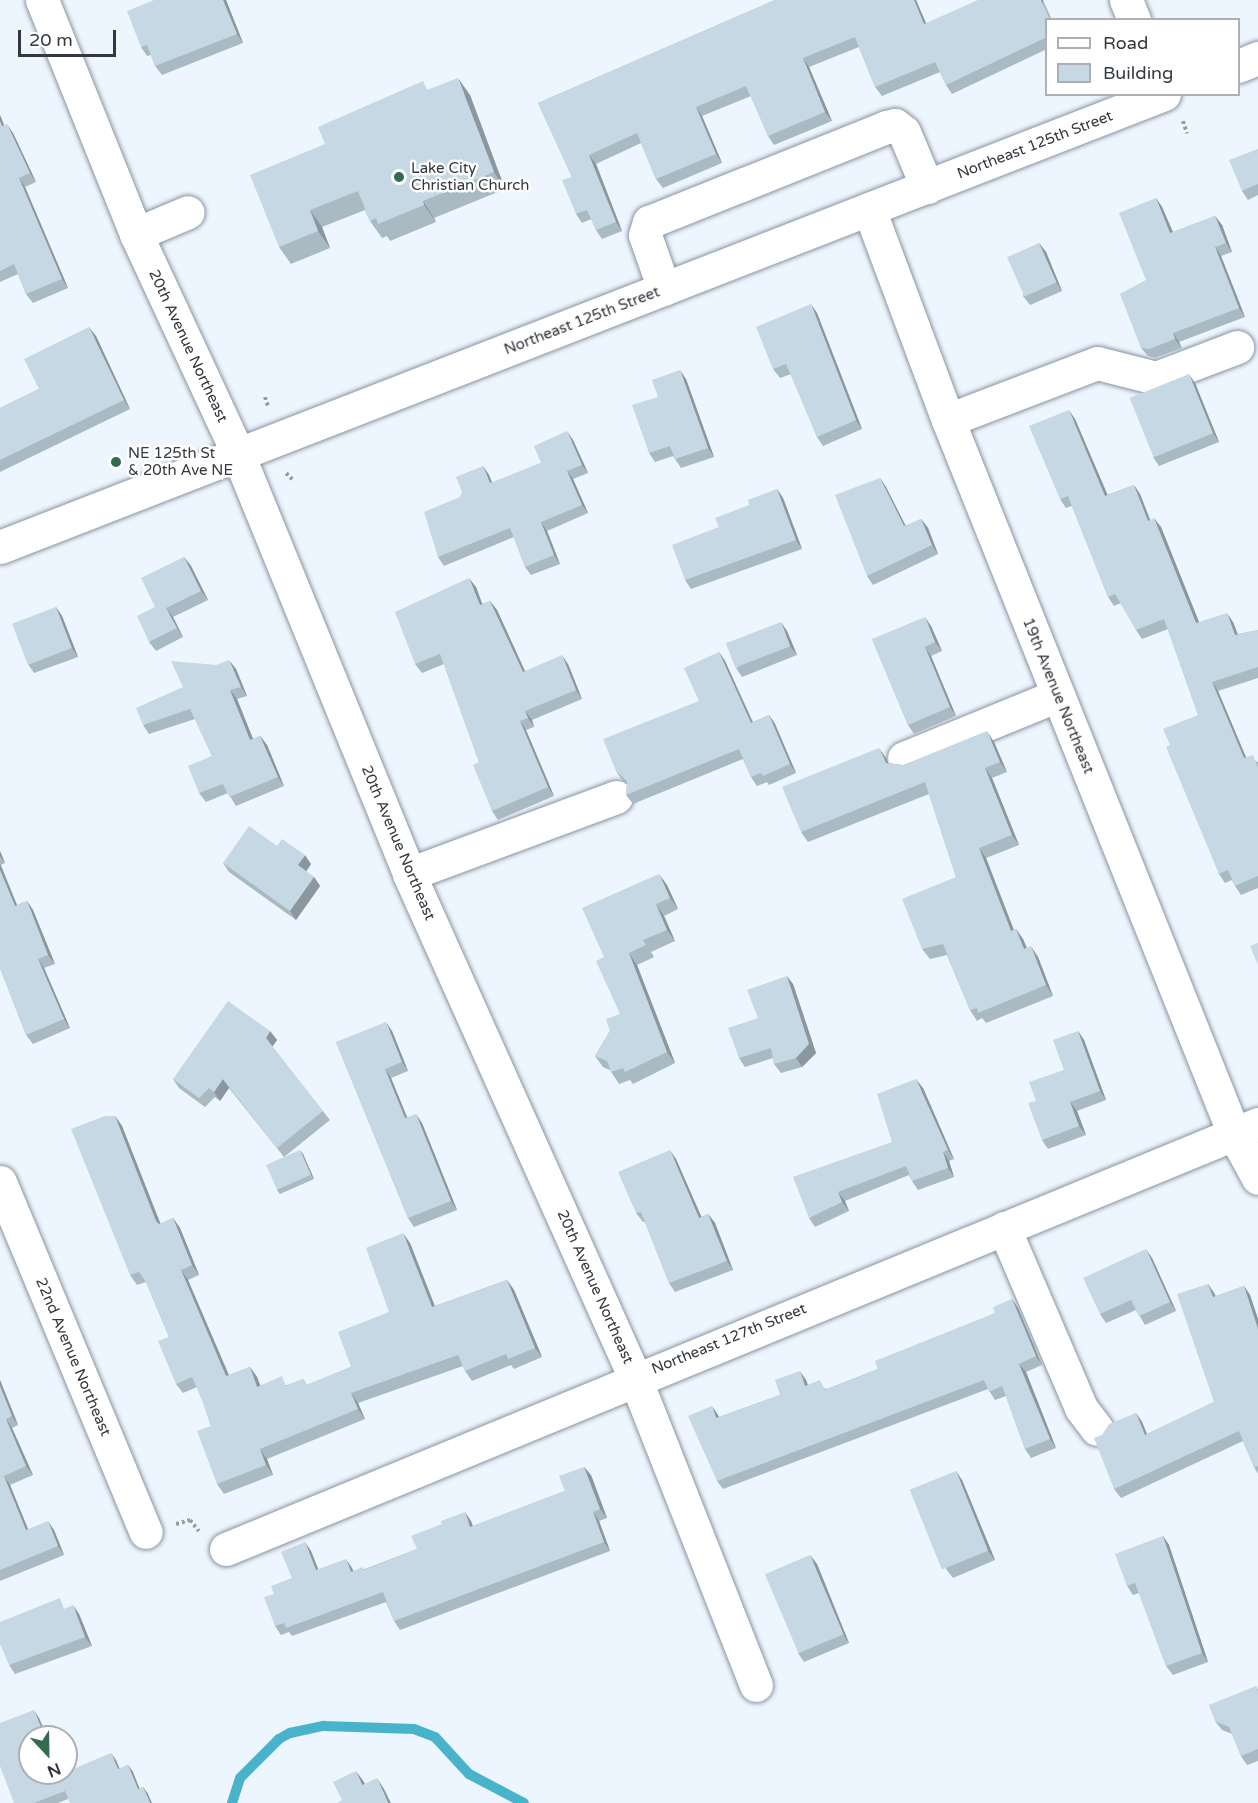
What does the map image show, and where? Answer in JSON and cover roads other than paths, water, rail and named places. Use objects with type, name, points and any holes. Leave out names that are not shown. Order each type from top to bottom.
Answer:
[{"type":"street","name":"20th Avenue Northeast","points":[[42,0],[136,234],[238,454],[409,874],[635,1378],[756,1685]]},
{"type":"street","points":[[1126,0],[1133,18]]},
{"type":"street","points":[[1240,66],[1258,58]]},
{"type":"street","name":"Northeast 125th Street","points":[[0,547],[1161,96]]},
{"type":"street","points":[[664,289],[645,235],[649,222],[875,131],[895,125],[902,128],[927,187]]},
{"type":"street","name":"19th Avenue Northeast","points":[[869,209],[948,420],[1058,695],[1246,1129],[1258,1178]]},
{"type":"street","points":[[136,234],[188,212]]},
{"type":"street","points":[[948,420],[1096,363],[1156,378],[1237,347]]},
{"type":"street","points":[[904,758],[1058,695]]},
{"type":"street","points":[[409,874],[616,797]]},
{"type":"street","name":"Northeast 127th Street","points":[[226,1549],[635,1378],[1246,1129]]},
{"type":"street","name":"22nd Avenue Northeast","points":[[0,1182],[146,1532]]},
{"type":"street","points":[[1004,1227],[1073,1389],[1097,1429]]},
{"type":"waterway","points":[[232,1803],[240,1778],[279,1739],[290,1733],[324,1726],[414,1729],[435,1737],[469,1774],[524,1803]]},
{"type":"place","name":"Lake City Christian Church","points":[[399,177]]},
{"type":"place","name":"NE 125th St & 20th Ave NE","points":[[116,462]]}]
